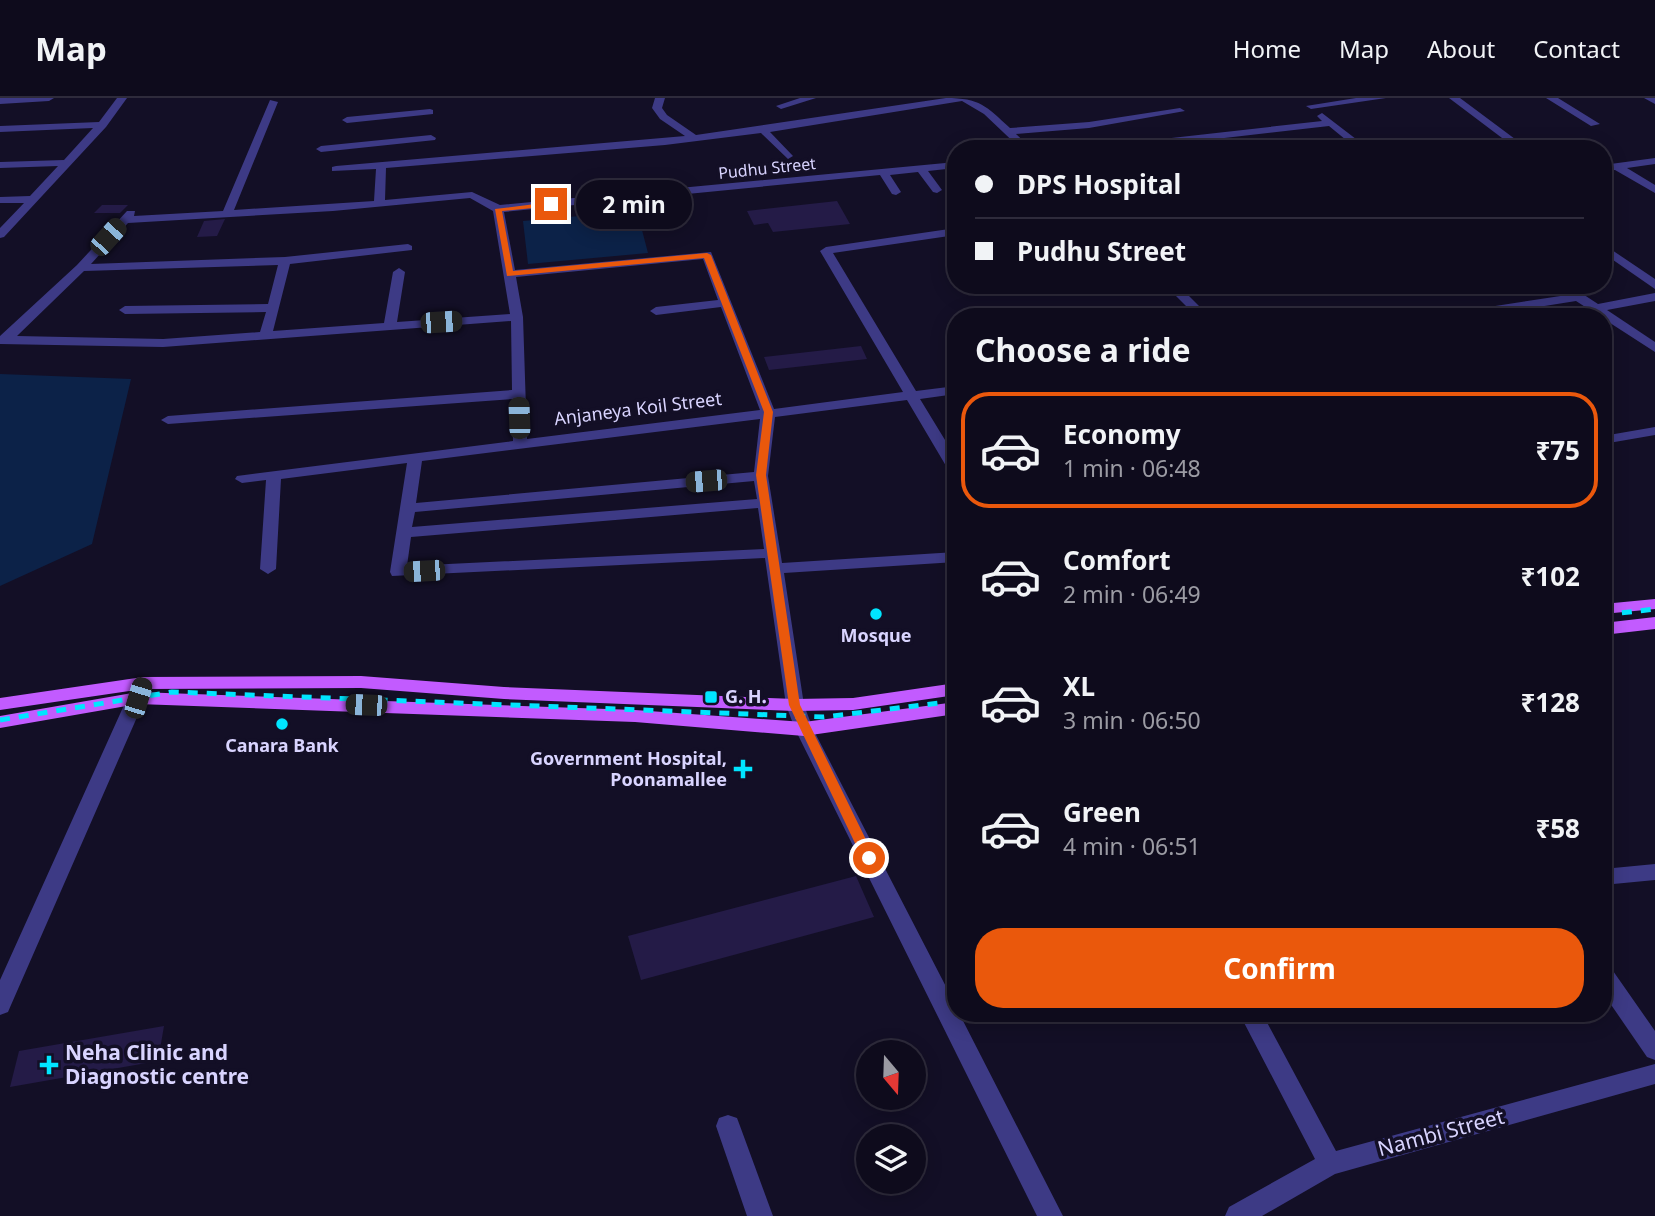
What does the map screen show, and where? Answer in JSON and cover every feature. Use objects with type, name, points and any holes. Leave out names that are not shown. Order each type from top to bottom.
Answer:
[{"type":"main road","points":[[1612,608],[1655,604]]},
{"type":"main road","points":[[1612,628],[1655,623]]},
{"type":"main road","points":[[0,704],[140,691],[361,682],[504,693],[794,705],[853,704],[947,690]]},
{"type":"main road","points":[[0,722],[140,691],[621,716],[804,729],[947,709]]},
{"type":"street","points":[[0,101],[49,98]]},
{"type":"street","points":[[0,235],[102,125],[122,98]]},
{"type":"street","points":[[429,98],[432,160]]},
{"type":"street","points":[[660,98],[656,108],[663,117],[694,138]]},
{"type":"street","points":[[781,106],[811,98]]},
{"type":"street","points":[[336,169],[763,131],[964,98],[1018,140]]},
{"type":"street","points":[[1352,140],[1311,106],[1381,98]]},
{"type":"street","points":[[1454,98],[1510,139]]},
{"type":"street","points":[[1551,98],[1595,124]]},
{"type":"street","points":[[1649,98],[1655,102]]},
{"type":"street","points":[[227,215],[272,102]]},
{"type":"street","points":[[1010,131],[1089,125],[1180,111]]},
{"type":"street","points":[[347,120],[430,112]]},
{"type":"street","points":[[1179,140],[1329,123]]},
{"type":"street","points":[[0,129],[102,125]]},
{"type":"street","points":[[763,131],[788,156]]},
{"type":"street","points":[[321,149],[431,138]]},
{"type":"street","points":[[1612,167],[1655,161]]},
{"type":"street","points":[[0,165],[65,163]]},
{"type":"street","points":[[379,202],[381,164]]},
{"type":"street","name":"Pudhu Street","points":[[498,209],[947,166]]},
{"type":"street","points":[[1616,166],[1655,190]]},
{"type":"street","points":[[922,168],[937,190]]},
{"type":"street","points":[[883,172],[897,192]]},
{"type":"street","points":[[125,220],[227,215],[472,195],[498,209],[517,317],[520,443]]},
{"type":"street","points":[[0,200],[32,199]]},
{"type":"street","points":[[3,340],[81,268],[135,208]]},
{"type":"street","points":[[947,232],[826,251],[947,456]]},
{"type":"street","points":[[81,268],[285,261],[408,248]]},
{"type":"street","points":[[1612,254],[1655,285]]},
{"type":"street","points":[[509,274],[707,255],[768,412],[761,475],[794,705],[947,1012]]},
{"type":"street","points":[[266,335],[285,261]]},
{"type":"street","points":[[390,326],[399,272]]},
{"type":"street","points":[[1181,294],[1195,308]]},
{"type":"street","points":[[1573,294],[1593,308]]},
{"type":"street","points":[[1507,308],[1577,297]]},
{"type":"street","points":[[1599,308],[1655,297]]},
{"type":"street","points":[[656,311],[726,303]]},
{"type":"street","points":[[125,310],[274,308]]},
{"type":"street","points":[[3,340],[163,343],[517,317]]},
{"type":"street","points":[[1612,321],[1655,348]]},
{"type":"street","name":"Anjaneya Koil Street","points":[[242,479],[947,391]]},
{"type":"street","points":[[168,420],[518,394]]},
{"type":"street","points":[[1612,438],[1655,431]]},
{"type":"street","points":[[415,457],[398,572],[947,557]]},
{"type":"street","points":[[268,569],[274,475]]},
{"type":"street","points":[[407,508],[761,475]]},
{"type":"street","points":[[403,533],[765,503]]},
{"type":"street","points":[[0,1005],[140,691]]},
{"type":"street","points":[[1612,876],[1655,872]]},
{"type":"street","points":[[1612,988],[1655,1050]]},
{"type":"street","points":[[952,1022],[1050,1216]]},
{"type":"street","points":[[1255,1022],[1330,1164]]},
{"type":"street","name":"Nambi Street","points":[[1238,1216],[1330,1164],[1655,1074]]},
{"type":"street","points":[[728,1126],[760,1216]]},
{"type":"water","points":[[637,211],[648,253],[528,264],[523,221]]},
{"type":"water","points":[[0,374],[131,379],[92,544],[0,586]]},
{"type":"building","points":[[837,201],[850,224],[773,232],[768,223],[754,225],[747,211]]},
{"type":"building","points":[[102,205],[128,205],[120,213],[94,213]]},
{"type":"building","points":[[225,219],[217,236],[197,237],[204,221]]},
{"type":"building","points":[[861,346],[867,359],[769,370],[764,357]]},
{"type":"building","points":[[856,876],[874,917],[641,980],[628,936]]},
{"type":"building","points":[[164,1026],[158,1061],[10,1087],[19,1051]]},
{"type":"railway","points":[[1612,614],[1655,609]]},
{"type":"railway","points":[[0,720],[172,692],[824,717],[947,702]]},
{"type":"place","name":"Mosque","points":[[876,614]]},
{"type":"place","name":"G. H.","points":[[711,697]]},
{"type":"place","name":"Canara Bank","points":[[282,724]]},
{"type":"place","name":"Government Hospital, Poonamallee","points":[[743,769]]},
{"type":"place","name":"Neha Clinic and Diagnostic centre","points":[[49,1065]]},
{"type":"route","points":[[551,204],[498,209],[509,274],[707,255],[768,412],[761,475],[794,705],[869,858]]}]
